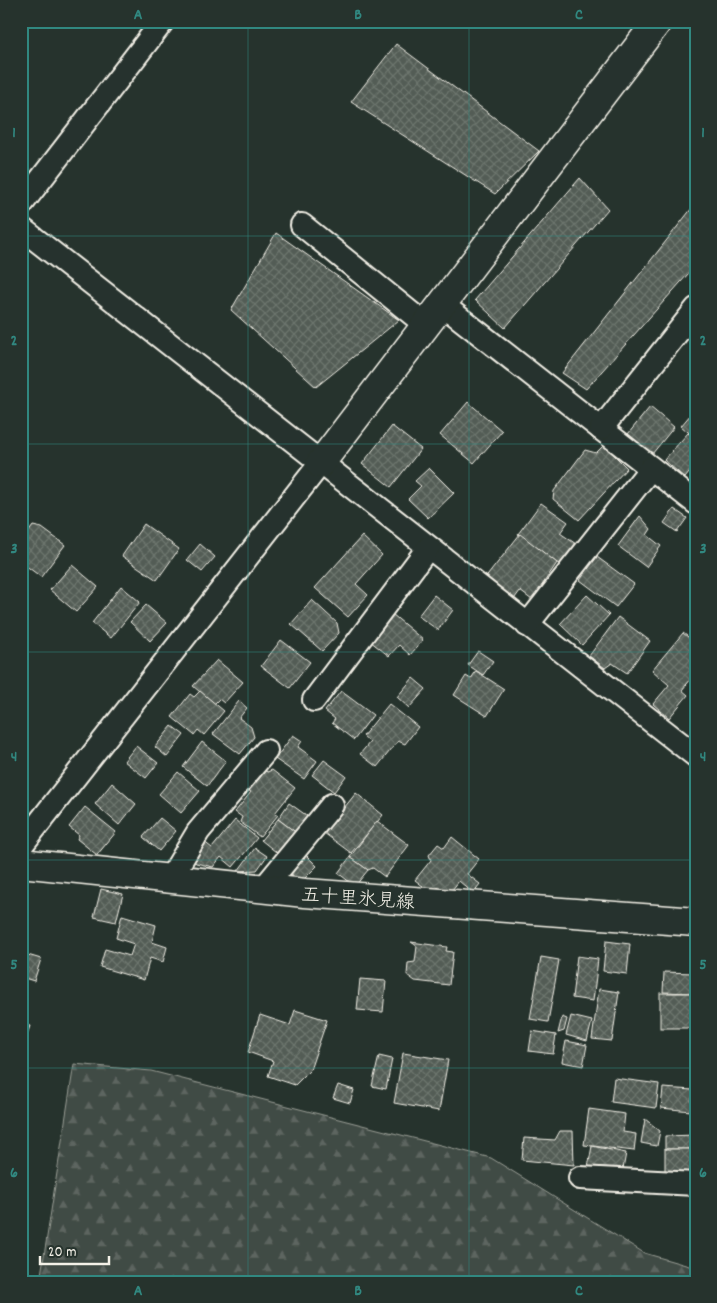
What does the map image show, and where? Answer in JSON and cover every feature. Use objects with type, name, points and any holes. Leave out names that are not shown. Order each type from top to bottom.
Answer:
[{"type":"main road","points":[[320,464],[658,21]]},
{"type":"main road","name":"五十里氷見線","points":[[21,863],[263,889],[696,922]]},
{"type":"street","points":[[21,205],[162,21]]},
{"type":"street","points":[[302,225],[601,429],[695,501]]},
{"type":"street","points":[[21,228],[320,464],[696,756]]},
{"type":"street","points":[[601,429],[696,309]]},
{"type":"street","points":[[21,846],[320,464]]},
{"type":"street","points":[[527,625],[651,468]]},
{"type":"street","points":[[314,700],[428,548]]},
{"type":"street","points":[[170,879],[198,832],[266,751]]},
{"type":"street","points":[[263,889],[332,805]]},
{"type":"street","points":[[580,1178],[696,1184]]},
{"type":"green space","points":[[74,1064],[151,1071],[491,1158],[644,1253],[696,1268],[696,1282],[34,1282],[41,1275]]},
{"type":"building","points":[[396,44],[539,151],[495,194],[351,102]]},
{"type":"building","points":[[580,178],[608,209],[505,328],[475,300]]},
{"type":"building","points":[[696,203],[696,265],[586,389],[562,373]]},
{"type":"building","points":[[276,233],[399,320],[316,387],[231,310]]},
{"type":"building","points":[[468,402],[502,431],[474,463],[440,435]]},
{"type":"building","points":[[650,407],[674,427],[652,454],[628,434]]},
{"type":"building","points":[[696,408],[696,434],[694,437],[681,426]]},
{"type":"building","points":[[392,426],[421,449],[391,487],[362,464]]},
{"type":"building","points":[[688,433],[696,439],[696,468],[694,467],[685,478],[664,460]]},
{"type":"building","points":[[604,445],[627,468],[579,520],[553,499],[554,491],[585,450],[596,453]]},
{"type":"building","points":[[429,468],[454,493],[428,518],[408,499],[421,486],[415,481]]},
{"type":"building","points":[[541,503],[568,522],[560,533],[576,544],[560,565],[518,534]]},
{"type":"building","points":[[674,509],[687,518],[677,532],[664,523]]},
{"type":"building","points":[[640,516],[651,529],[647,535],[661,546],[646,567],[618,546]]},
{"type":"building","points":[[144,524],[179,549],[157,580],[122,556]]},
{"type":"building","points":[[33,526],[42,528],[65,545],[41,577],[21,562],[21,542]]},
{"type":"building","points":[[520,534],[557,563],[532,600],[520,591],[512,602],[484,580]]},
{"type":"building","points":[[362,536],[382,555],[356,584],[368,595],[348,617],[315,588]]},
{"type":"building","points":[[200,544],[215,557],[202,572],[187,560]]},
{"type":"building","points":[[597,557],[634,584],[616,607],[580,580]]},
{"type":"building","points":[[72,565],[98,587],[76,612],[50,590]]},
{"type":"building","points":[[121,586],[140,602],[111,638],[92,623]]},
{"type":"building","points":[[434,595],[453,610],[438,630],[418,616]]},
{"type":"building","points":[[587,595],[609,615],[582,645],[560,624]]},
{"type":"building","points":[[312,600],[337,623],[339,633],[322,651],[291,624]]},
{"type":"building","points":[[146,605],[167,623],[150,641],[130,622]]},
{"type":"building","points":[[392,614],[423,640],[410,655],[399,645],[389,656],[370,641]]},
{"type":"building","points":[[618,617],[650,641],[627,673],[612,663],[605,668],[589,656]]},
{"type":"building","points":[[683,633],[696,643],[696,673],[682,690],[688,695],[669,718],[653,704],[669,685],[652,670]]},
{"type":"building","points":[[281,640],[310,662],[290,688],[261,666]]},
{"type":"building","points":[[478,651],[493,661],[483,675],[468,665]]},
{"type":"building","points":[[217,660],[243,682],[224,703],[219,699],[214,704],[193,686]]},
{"type":"building","points":[[476,671],[504,689],[487,716],[454,695],[466,676],[471,679]]},
{"type":"building","points":[[413,678],[426,689],[409,708],[397,697]]},
{"type":"building","points":[[200,691],[224,711],[204,735],[198,730],[194,735],[172,717],[190,694],[194,697]]},
{"type":"building","points":[[341,691],[373,715],[354,740],[332,723],[335,719],[325,711]]},
{"type":"building","points":[[239,701],[247,708],[239,718],[251,727],[254,737],[240,754],[213,734]]},
{"type":"building","points":[[389,704],[418,727],[405,744],[398,741],[377,767],[360,754],[370,742],[363,736]]},
{"type":"building","points":[[172,726],[184,735],[167,757],[155,747]]},
{"type":"building","points":[[293,735],[302,741],[298,747],[317,761],[304,779],[275,759]]},
{"type":"building","points":[[202,742],[226,761],[207,786],[183,767]]},
{"type":"building","points":[[136,746],[158,763],[146,778],[124,761]]},
{"type":"building","points":[[324,760],[346,776],[334,792],[312,775]]},
{"type":"building","points":[[262,768],[267,772],[272,770],[295,788],[275,813],[278,815],[260,837],[240,822],[242,817],[235,812],[251,792],[245,788]]},
{"type":"building","points":[[178,772],[200,791],[181,813],[159,794]]},
{"type":"building","points":[[112,783],[136,804],[119,825],[95,804]]},
{"type":"building","points":[[356,793],[383,815],[351,853],[324,833]]},
{"type":"building","points":[[289,803],[310,818],[298,834],[278,819]]},
{"type":"building","points":[[85,807],[116,832],[97,855],[77,839],[79,835],[69,827]]},
{"type":"building","points":[[160,818],[176,831],[159,851],[143,837]]},
{"type":"building","points":[[278,819],[298,834],[281,856],[261,840]]},
{"type":"building","points":[[235,820],[257,838],[233,867],[221,857],[213,867],[196,863],[189,858],[203,841],[212,848]]},
{"type":"building","points":[[377,821],[409,845],[385,877],[373,868],[368,870],[350,857]]},
{"type":"building","points":[[452,837],[479,859],[467,874],[480,884],[473,893],[459,881],[448,895],[438,887],[433,894],[415,880],[431,860],[429,855],[438,844],[444,848]]},
{"type":"building","points":[[255,848],[267,856],[257,870],[238,871]]},
{"type":"building","points":[[305,854],[317,866],[300,883],[288,870]]},
{"type":"building","points":[[350,857],[368,870],[355,886],[338,873]]},
{"type":"building","points":[[101,889],[123,894],[116,922],[94,917]]},
{"type":"building","points":[[122,915],[156,925],[152,942],[167,947],[163,962],[150,958],[144,980],[100,967],[105,949],[130,956],[134,944],[116,938]]},
{"type":"building","points":[[606,941],[630,944],[627,974],[603,971]]},
{"type":"building","points":[[411,942],[447,947],[446,951],[453,952],[449,985],[415,981],[407,975],[408,963],[415,962],[417,946]]},
{"type":"building","points":[[21,953],[41,959],[34,981],[21,977]]},
{"type":"building","points":[[577,956],[598,959],[593,1001],[572,998]]},
{"type":"building","points":[[541,957],[559,960],[548,1022],[530,1019]]},
{"type":"building","points":[[664,972],[693,973],[692,993],[663,992]]},
{"type":"building","points":[[360,979],[386,981],[383,1012],[357,1010]]},
{"type":"building","points":[[599,989],[619,992],[612,1041],[592,1039]]},
{"type":"building","points":[[660,993],[693,993],[693,1028],[660,1028]]},
{"type":"building","points":[[295,1010],[327,1020],[310,1070],[295,1085],[268,1076],[273,1061],[248,1052],[260,1015],[290,1025]]},
{"type":"building","points":[[571,1016],[592,1021],[587,1041],[566,1035]]},
{"type":"building","points":[[562,1017],[567,1019],[564,1031],[558,1033]]},
{"type":"building","points":[[21,1024],[30,1026],[23,1046],[21,1045]]},
{"type":"building","points":[[532,1031],[556,1035],[553,1054],[529,1051]]},
{"type":"building","points":[[566,1041],[587,1045],[583,1066],[562,1062]]},
{"type":"building","points":[[403,1053],[448,1060],[439,1111],[394,1103]]},
{"type":"building","points":[[379,1056],[392,1059],[386,1089],[372,1086]]},
{"type":"building","points":[[614,1078],[659,1084],[656,1108],[611,1102]]},
{"type":"building","points":[[338,1085],[354,1090],[350,1103],[333,1098]]},
{"type":"building","points":[[663,1088],[693,1090],[691,1111],[661,1108]]},
{"type":"building","points":[[589,1109],[625,1114],[623,1132],[636,1134],[634,1151],[584,1145]]},
{"type":"building","points":[[645,1119],[660,1131],[657,1146],[641,1143]]},
{"type":"building","points":[[560,1131],[573,1131],[574,1165],[522,1160],[524,1138],[555,1140]]},
{"type":"building","points":[[696,1135],[696,1154],[693,1149],[665,1149],[665,1136]]},
{"type":"building","points":[[592,1146],[626,1153],[621,1180],[587,1173]]},
{"type":"building","points":[[665,1149],[693,1149],[693,1184],[665,1184]]}]
